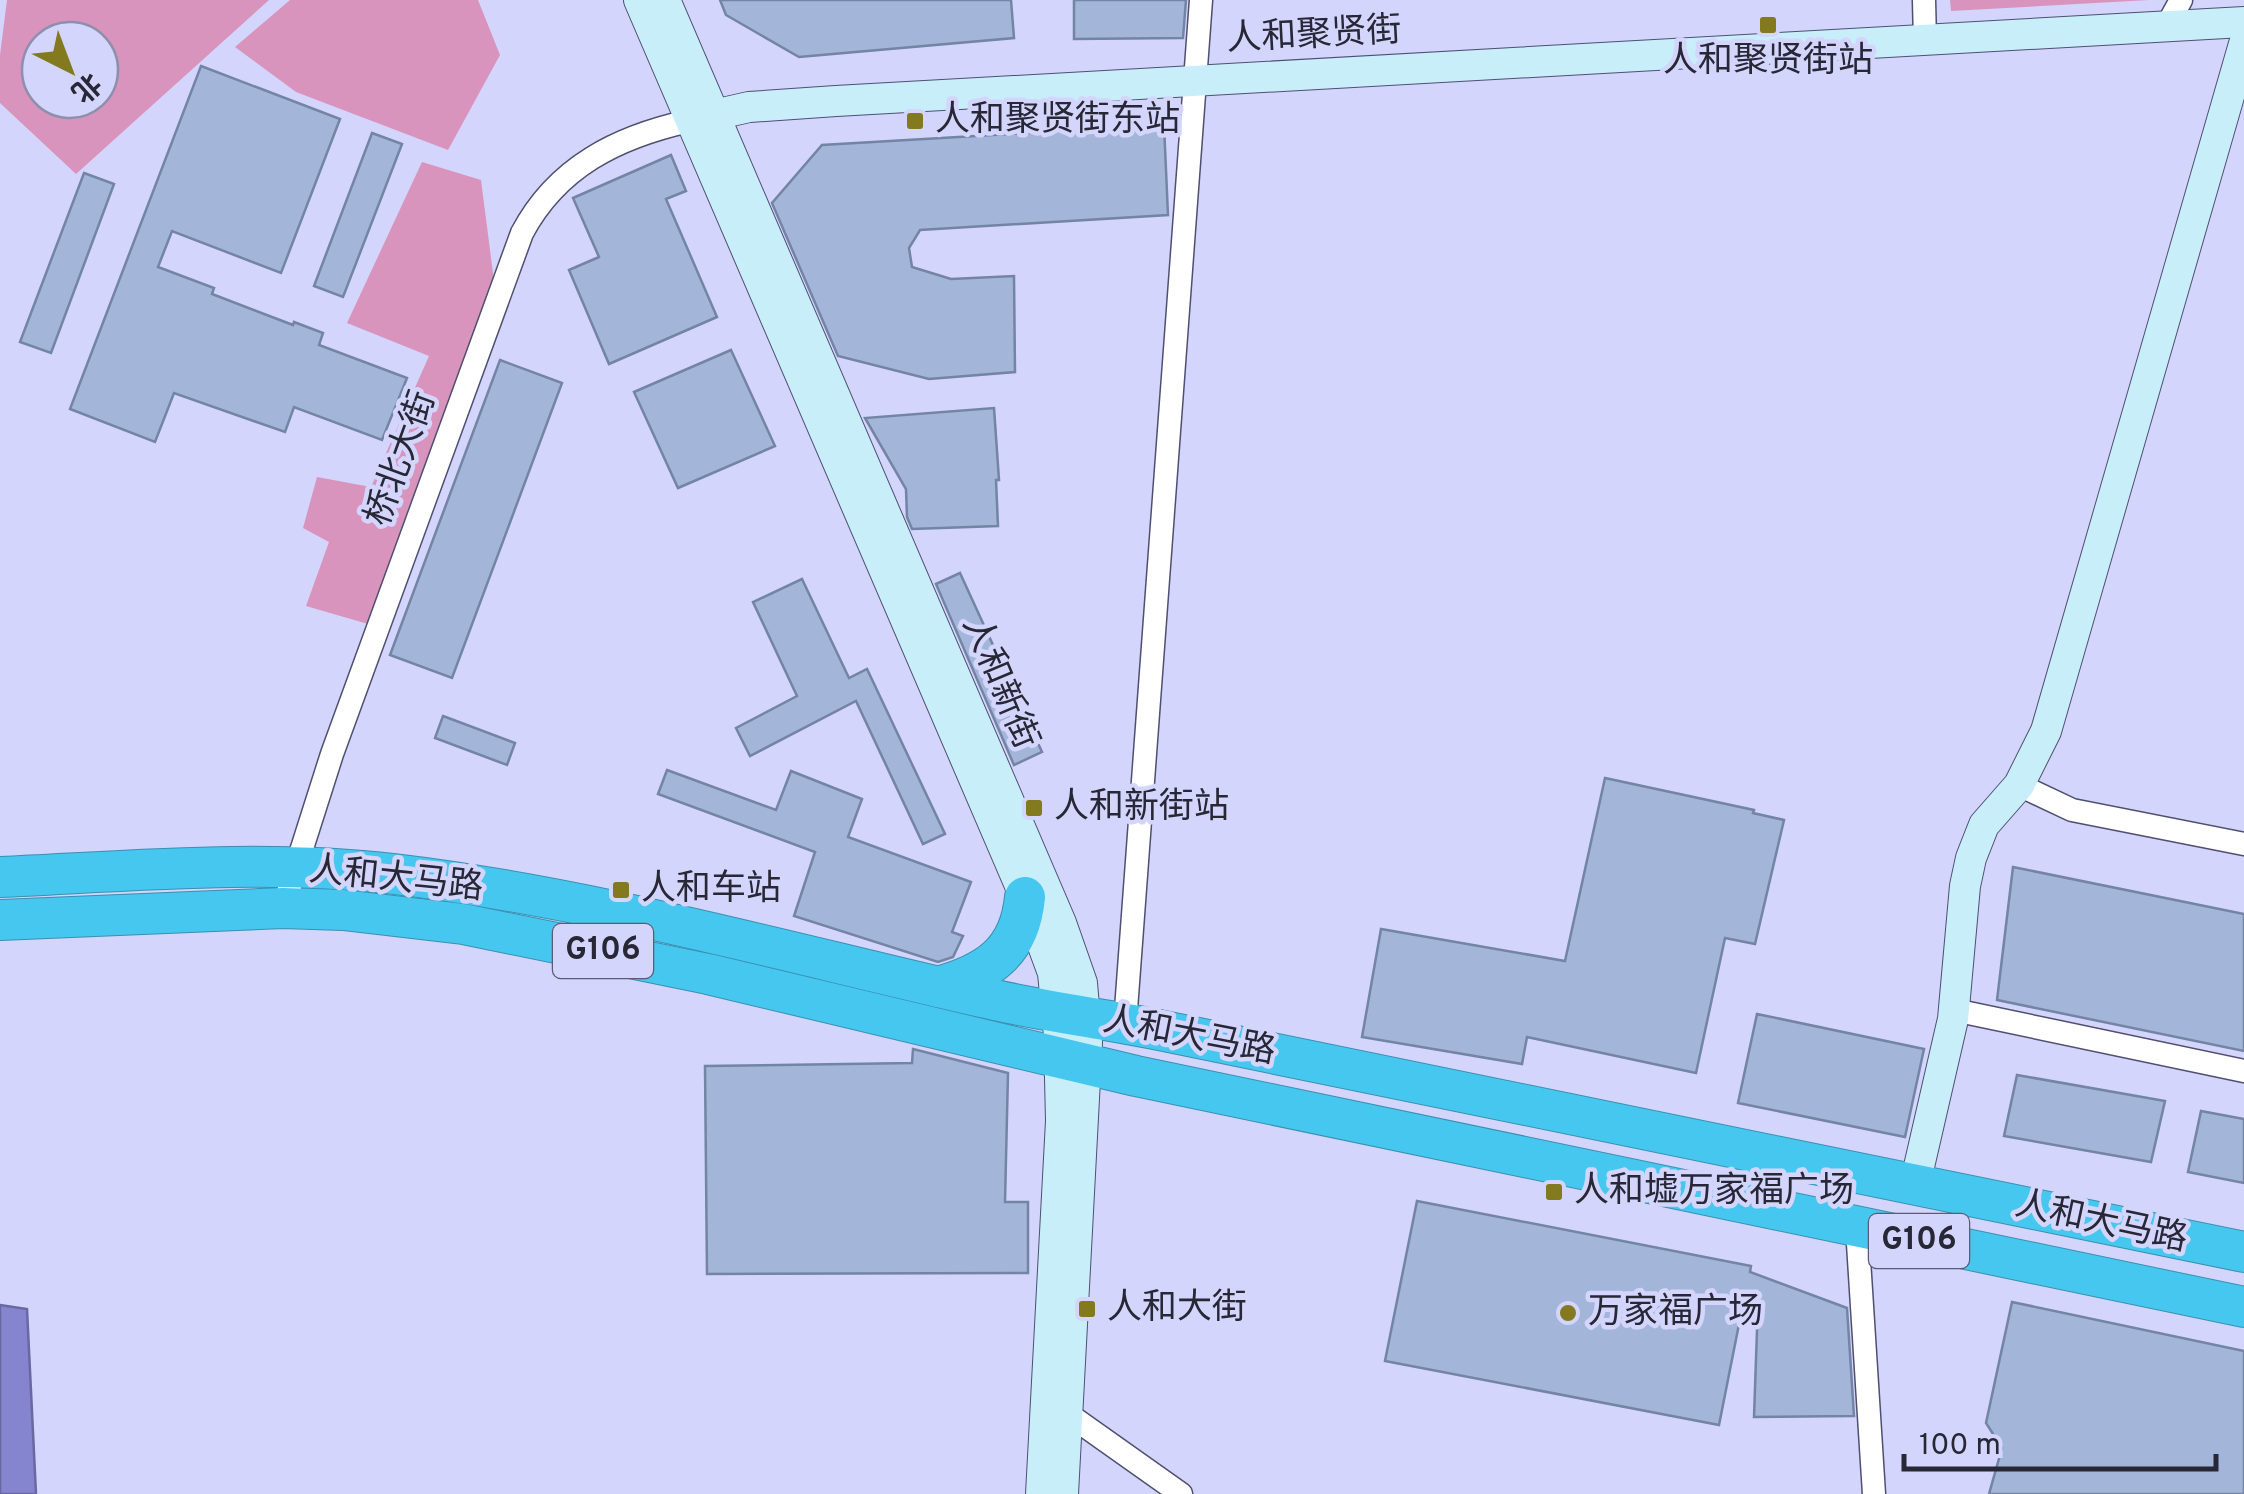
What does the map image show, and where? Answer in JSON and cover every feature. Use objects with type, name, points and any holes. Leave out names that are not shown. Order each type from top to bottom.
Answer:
[{"type":"highway","name":"人和大马路","points":[[0,877],[294,869],[391,874],[538,897],[938,987],[2244,1252]]},
{"type":"highway","points":[[938,987],[977,975],[999,956],[1018,928],[1025,896]]},
{"type":"highway","name":"人和大马路","points":[[0,920],[282,908],[404,916],[524,935],[1363,1124],[2244,1307]]},
{"type":"highway","points":[[1363,1124],[1372,1073]]},
{"type":"street","name":"人和新街","points":[[639,0],[701,117],[1061,923],[1082,984],[1090,1018],[1073,1059],[1061,1120],[1040,1494]]},
{"type":"street","name":"人和新街","points":[[665,0],[701,117],[1025,896],[1053,973],[1090,1018]]},
{"type":"street","points":[[1090,1018],[1201,0]]},
{"type":"street","points":[[1924,0],[1925,41]]},
{"type":"street","points":[[2166,27],[2181,0]]},
{"type":"street","name":"人和聚贤街","points":[[701,117],[801,103],[2241,23]]},
{"type":"street","points":[[1915,1184],[1936,1106],[1954,1010],[1971,858],[1984,825],[2019,785],[2046,730],[2241,23]]},
{"type":"street","name":"桥北大街","points":[[282,908],[382,617],[510,262],[528,222],[550,190],[572,169],[629,138],[701,117]]},
{"type":"street","points":[[2019,785],[2072,810],[2244,844]]},
{"type":"street","points":[[1954,1010],[2244,1071]]},
{"type":"street","name":"人和新街","points":[[1063,1494],[1068,1414],[1073,1059]]},
{"type":"street","points":[[1857,1228],[1874,1494]]},
{"type":"street","points":[[1068,1414],[1181,1494]]},
{"type":"shaded area","points":[[7,0],[269,0],[76,174],[0,103],[0,55]]},
{"type":"shaded area","points":[[290,0],[478,0],[500,55],[448,150],[296,92],[235,47]]},
{"type":"shaded area","points":[[1950,0],[2149,0],[1951,11]]},
{"type":"shaded area","points":[[422,162],[481,180],[494,281],[368,624],[306,606],[329,542],[303,528],[317,477],[371,487],[429,356],[347,323]]},
{"type":"shaded area","points":[[0,1305],[27,1309],[36,1494],[0,1494]]},
{"type":"building","points":[[720,0],[1011,0],[1014,38],[799,57],[726,15]]},
{"type":"building","points":[[1074,0],[1186,0],[1183,38],[1074,39]]},
{"type":"building","points":[[201,66],[340,119],[281,273],[172,231],[158,267],[214,288],[212,294],[323,333],[319,345],[407,378],[382,440],[294,407],[285,432],[174,393],[155,442],[70,409]]},
{"type":"building","points":[[1164,125],[1168,215],[920,230],[909,248],[912,267],[951,279],[1014,276],[1015,372],[929,379],[838,356],[772,203],[822,145]]},
{"type":"building","points":[[372,133],[402,144],[343,297],[314,286]]},
{"type":"building","points":[[671,155],[686,191],[666,199],[717,317],[609,364],[569,270],[599,257],[573,198]]},
{"type":"building","points":[[84,173],[114,184],[51,353],[20,342]]},
{"type":"building","points":[[731,350],[775,446],[678,488],[634,392]]},
{"type":"building","points":[[500,360],[562,383],[452,678],[390,655]]},
{"type":"building","points":[[994,408],[998,526],[912,529],[907,517],[906,489],[865,418]]},
{"type":"building","points":[[960,573],[1042,752],[1014,765],[936,584]]},
{"type":"building","points":[[802,579],[849,678],[867,669],[945,834],[923,844],[856,701],[750,756],[736,728],[797,696],[753,602]]},
{"type":"building","points":[[443,716],[515,743],[507,765],[435,738]]},
{"type":"building","points":[[667,770],[776,810],[791,771],[862,799],[848,837],[971,882],[952,932],[963,936],[953,957],[938,962],[794,916],[815,852],[658,794]]},
{"type":"building","points":[[1605,778],[1784,820],[1755,944],[1725,938],[1696,1073],[1527,1037],[1522,1064],[1362,1037],[1381,929],[1565,961]]},
{"type":"building","points":[[2013,867],[2244,914],[2244,1051],[1997,1000]]},
{"type":"building","points":[[1757,1014],[1924,1049],[1905,1137],[1738,1103]]},
{"type":"building","points":[[913,1049],[1008,1073],[1005,1202],[1028,1202],[1028,1273],[707,1274],[705,1066],[912,1063]]},
{"type":"building","points":[[2017,1075],[2165,1101],[2151,1162],[2004,1136]]},
{"type":"building","points":[[2201,1111],[2244,1119],[2244,1183],[2188,1172]]},
{"type":"building","name":"万家福广场","points":[[1417,1201],[1751,1266],[1750,1272],[1847,1308],[1854,1416],[1754,1417],[1758,1301],[1744,1299],[1719,1425],[1385,1361]]},
{"type":"building","points":[[2012,1302],[2244,1351],[2244,1494],[1989,1494],[2002,1448],[1986,1423]]},
{"type":"place","name":"人和聚贤街站","points":[[1768,25]]},
{"type":"place","name":"人和聚贤街东站","points":[[915,121]]},
{"type":"place","name":"人和新街站","points":[[1034,808]]},
{"type":"place","name":"人和车站","points":[[621,890]]},
{"type":"place","name":"人和墟万家福广场","points":[[1554,1192]]},
{"type":"place","name":"人和大街","points":[[1087,1309]]},
{"type":"place","name":"万家福广场","points":[[1568,1313]]}]
